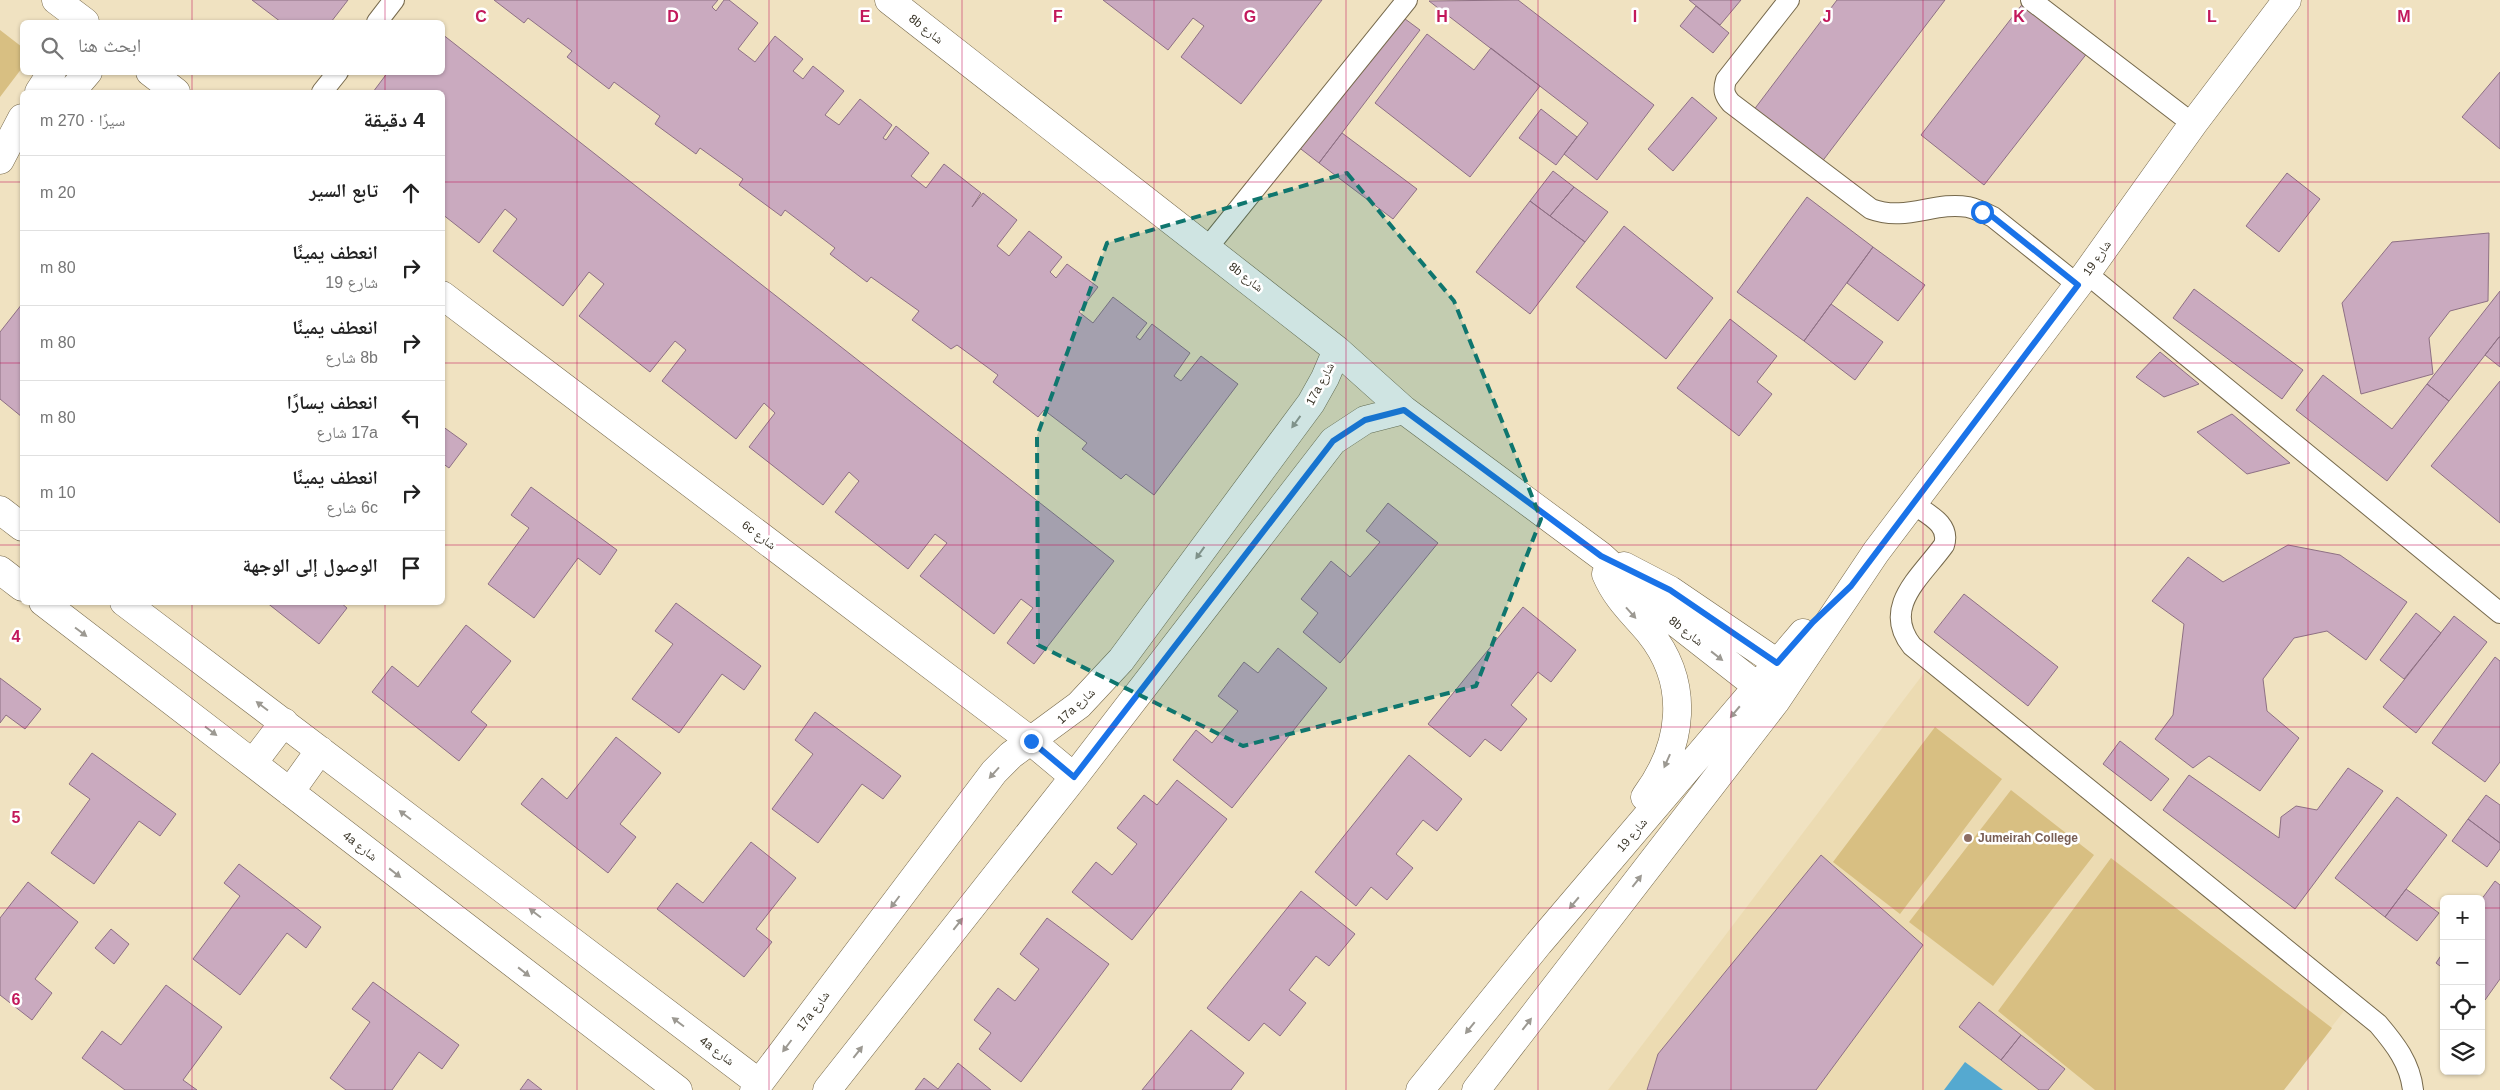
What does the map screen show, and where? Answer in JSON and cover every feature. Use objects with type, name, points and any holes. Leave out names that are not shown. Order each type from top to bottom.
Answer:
[{"type":"street","points":[[56,0],[82,20]]},
{"type":"street","name":"8b شارع","points":[[889,0],[1208,247],[1337,350],[1404,410],[1601,556],[1640,594],[1766,694]]},
{"type":"street","name":"شارع 19","points":[[1476,1090],[1785,668],[1813,622],[1851,586],[2082,279],[2193,124],[2286,0]]},
{"type":"street","points":[[40,90],[50,75]]},
{"type":"street","points":[[73,90],[85,75]]},
{"type":"street","points":[[154,75],[173,90]]},
{"type":"street","points":[[0,161],[20,122]]},
{"type":"street","points":[[0,161],[20,145]]},
{"type":"street","name":"6c شارع","points":[[445,297],[1031,741],[1074,777]]},
{"type":"street","name":"17a شارع","points":[[756,1086],[989,778],[1011,755],[1079,705],[1121,660],[1311,403],[1325,378],[1337,350]]},
{"type":"street","points":[[827,1090],[1074,777],[1333,441],[1365,420],[1404,410]]},
{"type":"street","points":[[0,510],[20,525]]},
{"type":"street","points":[[1599,873],[1617,835],[1661,773],[1675,738],[1677,719],[1674,682],[1668,664],[1648,632],[1618,598],[1604,571],[1601,556]]},
{"type":"street","name":"8b شارع","points":[[1601,556],[1670,590],[1785,668]]},
{"type":"street","points":[[0,570],[20,585]]},
{"type":"street","name":"4a شارع","points":[[47,605],[678,1090]]},
{"type":"street","name":"4a شارع","points":[[128,605],[284,722],[756,1086]]},
{"type":"street","name":"شارع 19","points":[[1420,1090],[1599,873],[1766,694]]},
{"type":"street","points":[[253,763],[284,722]]},
{"type":"street","points":[[290,792],[320,750]]},
{"type":"lane","points":[[378,20],[394,0]]},
{"type":"lane","points":[[1208,247],[1407,0]]},
{"type":"lane","points":[[1789,0],[1726,80],[1724,89],[1726,97],[1731,103],[1871,209],[1893,215],[1950,206],[1967,207],[1993,217],[2082,279],[2500,613]]},
{"type":"lane","points":[[2031,0],[2193,124]]},
{"type":"lane","points":[[324,90],[336,75]]},
{"type":"lane","points":[[1912,503],[1940,523],[1946,533],[1946,539],[1944,545],[1903,600],[1899,612],[1900,625],[1912,646],[2378,1024],[2394,1042],[2406,1062],[2413,1090]]},
{"type":"highlighted area","points":[[1347,173],[1454,301],[1541,519],[1476,686],[1243,746],[1038,645],[1037,436],[1107,243]]},
{"type":"shaded area","points":[[0,30],[20,45],[20,71],[0,97]]},
{"type":"shaded area","name":"Jumeirah College","points":[[1927,669],[2347,1007],[2283,1090],[1608,1090]]},
{"type":"shaded area","points":[[1935,727],[2002,779],[1900,914],[1833,862]]},
{"type":"shaded area","points":[[2011,790],[2094,855],[1993,986],[1909,922]]},
{"type":"shaded area","points":[[2111,858],[2332,1028],[2284,1090],[2095,1090],[1998,1011]]},
{"type":"water","points":[[1965,1062],[2003,1090],[1944,1090]]},
{"type":"building","points":[[252,0],[348,0],[333,20],[278,20]]},
{"type":"building","points":[[494,0],[718,0],[712,7],[716,11],[724,0],[729,0],[758,23],[738,49],[755,62],[775,36],[803,59],[793,71],[803,79],[813,66],[844,91],[825,115],[839,125],[860,99],[892,125],[883,138],[886,140],[896,126],[929,153],[911,176],[926,188],[944,164],[981,193],[972,207],[983,193],[1017,220],[997,246],[1009,256],[1029,231],[1062,257],[1050,272],[1056,278],[1067,264],[1098,287],[1079,312],[1093,323],[1113,297],[1147,323],[1136,337],[1140,340],[1152,324],[1190,353],[1174,376],[1181,381],[1201,356],[1238,384],[1154,495],[1126,474],[1121,479],[1082,449],[1087,443],[1044,410],[1038,417],[993,382],[998,375],[957,345],[951,349],[912,320],[919,311],[871,277],[867,282],[830,254],[835,248],[785,210],[781,216],[739,185],[743,179],[700,148],[696,154],[655,124],[660,116],[614,82],[609,89],[567,57],[572,51],[528,18],[524,23]]},
{"type":"building","points":[[1103,0],[1322,0],[1241,104],[1181,57],[1204,26],[1193,18],[1168,50]]},
{"type":"building","points":[[1518,0],[1654,105],[1597,180],[1564,154],[1588,123],[1429,1]]},
{"type":"building","points":[[1689,0],[1741,0],[1720,25]]},
{"type":"building","points":[[1837,0],[1945,0],[1821,163],[1753,111]]},
{"type":"building","points":[[2024,2],[2088,52],[1984,185],[1921,135]]},
{"type":"building","points":[[1696,6],[1729,33],[1713,53],[1680,26]]},
{"type":"building","points":[[1397,13],[1420,30],[1319,163],[1297,146]]},
{"type":"building","points":[[1427,34],[1474,70],[1491,48],[1540,86],[1470,177],[1375,103]]},
{"type":"building","points":[[445,36],[1114,561],[1034,664],[1007,643],[1033,608],[1021,599],[994,634],[920,576],[947,543],[935,534],[908,569],[835,512],[859,481],[849,472],[823,505],[749,447],[775,413],[764,403],[736,439],[662,381],[686,350],[675,341],[650,372],[579,316],[604,284],[589,272],[563,306],[493,251],[517,219],[505,209],[479,243],[445,216],[445,90],[374,90],[386,75],[445,75]]},
{"type":"building","points":[[2500,72],[2500,149],[2462,117]]},
{"type":"building","points":[[1692,97],[1717,118],[1673,171],[1648,149]]},
{"type":"building","points":[[1541,109],[1577,137],[1556,165],[1519,138]]},
{"type":"building","points":[[1342,133],[1417,189],[1393,219],[1319,163]]},
{"type":"building","points":[[1553,171],[1574,187],[1550,216],[1530,201]]},
{"type":"building","points":[[2287,173],[2320,199],[2279,252],[2246,226]]},
{"type":"building","points":[[1574,187],[1608,212],[1585,242],[1550,216]]},
{"type":"building","points":[[1807,197],[1873,247],[1804,341],[1737,292]]},
{"type":"building","points":[[1530,201],[1585,242],[1530,314],[1476,272]]},
{"type":"building","points":[[1624,226],[1713,298],[1666,359],[1576,287]]},
{"type":"building","points":[[2489,233],[2488,301],[2450,311],[2429,338],[2433,374],[2361,394],[2342,303],[2392,242]]},
{"type":"building","points":[[1873,247],[1925,285],[1898,321],[1847,283]]},
{"type":"building","points":[[2194,289],[2303,370],[2282,399],[2173,318]]},
{"type":"building","points":[[2500,291],[2500,336],[2449,401],[2427,384]]},
{"type":"building","points":[[1831,304],[1883,342],[1855,380],[1804,341]]},
{"type":"building","points":[[20,307],[20,415],[0,399],[0,332]]},
{"type":"building","points":[[1730,319],[1777,356],[1757,382],[1772,394],[1739,436],[1677,388]]},
{"type":"building","points":[[2500,338],[2500,367],[2485,355]]},
{"type":"building","points":[[2160,352],[2199,384],[2164,397],[2136,377]]},
{"type":"building","points":[[2323,375],[2392,429],[2427,384],[2449,401],[2387,481],[2296,410]]},
{"type":"building","points":[[2500,381],[2500,523],[2431,466]]},
{"type":"building","points":[[2232,414],[2290,463],[2247,474],[2197,432]]},
{"type":"building","points":[[445,428],[467,444],[449,468],[445,465]]},
{"type":"building","points":[[531,487],[617,550],[600,575],[578,558],[534,618],[488,584],[529,528],[511,515]]},
{"type":"building","points":[[1388,503],[1438,543],[1340,663],[1303,632],[1318,613],[1301,599],[1331,561],[1350,577],[1380,542],[1366,531]]},
{"type":"building","points":[[2288,545],[2340,555],[2407,602],[2366,660],[2327,631],[2294,638],[2263,679],[2267,711],[2299,738],[2260,791],[2209,756],[2193,768],[2155,739],[2173,715],[2184,624],[2152,601],[2188,557],[2223,582]]},
{"type":"building","points":[[1964,594],[2058,667],[2028,706],[1934,632]]},
{"type":"building","points":[[676,603],[761,666],[744,690],[722,674],[679,733],[632,699],[673,644],[655,631]]},
{"type":"building","points":[[270,605],[344,605],[347,608],[319,644]]},
{"type":"building","points":[[1523,607],[1576,650],[1551,682],[1538,672],[1511,705],[1527,719],[1501,751],[1485,739],[1470,757],[1428,724]]},
{"type":"building","points":[[2416,613],[2441,633],[2404,679],[2380,660]]},
{"type":"building","points":[[2454,616],[2487,642],[2416,733],[2383,707]]},
{"type":"building","points":[[466,625],[511,661],[471,712],[487,725],[459,761],[372,692],[392,666],[418,687]]},
{"type":"building","points":[[1278,648],[1327,688],[1232,808],[1173,760],[1196,730],[1212,743],[1238,711],[1218,696],[1244,662],[1258,673]]},
{"type":"building","points":[[2495,657],[2500,661],[2500,762],[2485,782],[2432,743]]},
{"type":"building","points":[[0,678],[41,709],[25,729],[6,715],[0,723]]},
{"type":"building","points":[[815,712],[901,776],[883,799],[862,784],[818,843],[772,809],[813,754],[795,740]]},
{"type":"building","points":[[616,737],[661,773],[620,824],[636,837],[608,873],[521,804],[542,778],[567,799]]},
{"type":"building","points":[[2120,741],[2169,779],[2151,801],[2103,764]]},
{"type":"building","points":[[92,753],[176,814],[160,836],[139,821],[94,884],[51,853],[90,799],[69,784]]},
{"type":"building","points":[[1409,755],[1462,799],[1437,831],[1423,820],[1396,854],[1413,868],[1387,900],[1371,887],[1356,906],[1315,872]]},
{"type":"building","points":[[2348,768],[2383,791],[2295,909],[2163,810],[2189,775],[2279,838],[2281,817],[2296,806],[2317,810]]},
{"type":"building","points":[[1177,780],[1227,819],[1132,940],[1072,892],[1096,862],[1112,875],[1137,844],[1117,828],[1144,795],[1157,805]]},
{"type":"building","points":[[2486,795],[2500,805],[2500,843],[2468,819]]},
{"type":"building","points":[[2397,797],[2447,835],[2385,917],[2335,878]]},
{"type":"building","points":[[2468,819],[2500,843],[2500,849],[2487,867],[2452,841]]},
{"type":"building","points":[[751,842],[796,878],[756,929],[772,942],[744,977],[657,909],[677,883],[703,903]]},
{"type":"building","points":[[1821,855],[1923,945],[1816,1090],[1647,1090],[1658,1054]]},
{"type":"building","points":[[239,864],[321,927],[306,948],[287,933],[240,995],[193,959],[240,896],[224,883]]},
{"type":"building","points":[[2495,881],[2500,885],[2500,979],[2485,1000],[2485,895]]},
{"type":"building","points":[[28,882],[78,922],[35,979],[52,993],[32,1020],[0,995],[0,918]]},
{"type":"building","points":[[2406,889],[2439,913],[2417,941],[2385,917]]},
{"type":"building","points":[[1301,891],[1355,934],[1329,966],[1316,956],[1289,990],[1306,1003],[1280,1036],[1264,1023],[1249,1041],[1207,1008]]},
{"type":"building","points":[[1047,918],[1109,964],[1021,1082],[979,1049],[991,1033],[974,1020],[998,988],[1015,1001],[1039,969],[1020,954]]},
{"type":"building","points":[[111,929],[129,944],[114,964],[95,948]]},
{"type":"building","points":[[2440,957],[2440,966],[2436,963]]},
{"type":"building","points":[[373,982],[459,1045],[442,1069],[419,1052],[392,1090],[346,1090],[330,1078],[370,1022],[352,1009]]},
{"type":"building","points":[[166,985],[222,1027],[183,1080],[197,1090],[125,1090],[82,1058],[102,1031],[121,1045]]},
{"type":"building","points":[[1979,1002],[2021,1035],[2001,1060],[1959,1027]]},
{"type":"building","points":[[1191,1030],[1244,1073],[1231,1090],[1142,1090]]},
{"type":"building","points":[[2021,1035],[2065,1069],[2048,1090],[2039,1090],[2001,1060]]},
{"type":"building","points":[[958,1063],[991,1090],[915,1090],[924,1078],[938,1089]]},
{"type":"building","points":[[528,1079],[542,1090],[520,1090]]},
{"type":"place","name":"Jumeirah College","points":[[1968,838]]},
{"type":"route","points":[[1031,741],[1074,777],[1333,441],[1365,420],[1404,410],[1601,556],[1670,590],[1777,663],[1813,622],[1851,586],[2078,285],[1993,217],[1982,212]]}]
